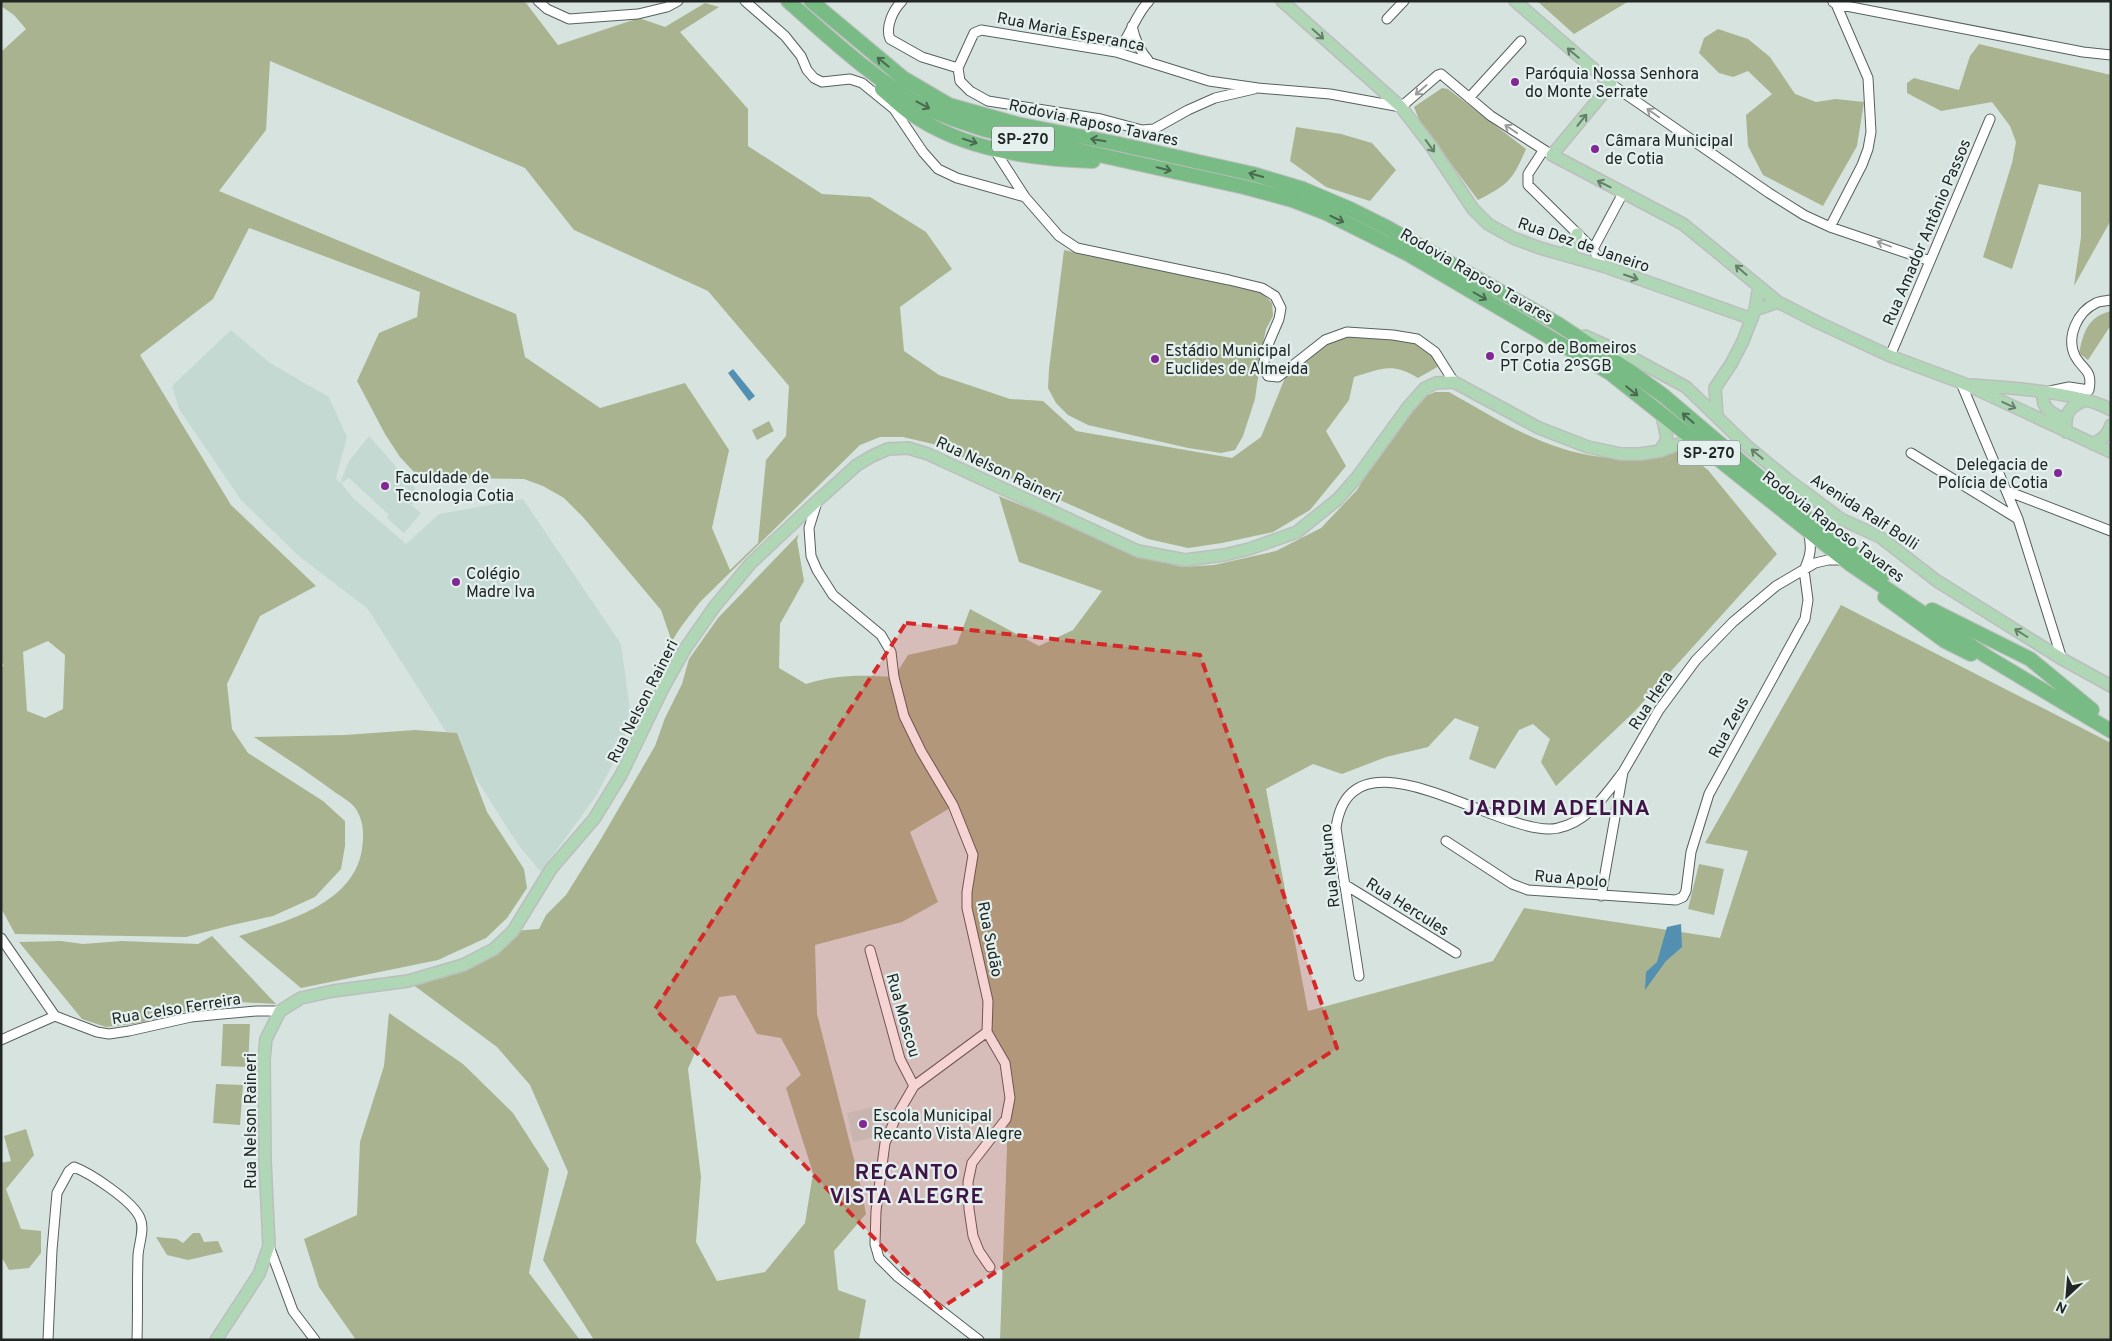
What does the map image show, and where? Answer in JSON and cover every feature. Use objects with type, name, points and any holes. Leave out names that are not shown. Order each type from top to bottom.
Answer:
[{"type":"highway","name":"Rodovia Raposo Tavares","points":[[788,1],[888,84],[924,106],[952,120],[986,130],[1244,187],[1292,200],[1326,213],[1408,254],[1610,373],[1847,562],[2035,687],[2111,731]]},
{"type":"highway","name":"Rodovia Raposo Tavares","points":[[811,1],[903,78],[949,106],[1017,124],[1114,143],[1253,174],[1303,189],[1388,228],[1558,324],[1628,370],[1656,391],[1818,528],[1932,610],[2030,659],[2092,710],[2111,722]]},
{"type":"highway","points":[[834,41],[848,61],[912,114],[940,130],[993,148],[1034,157],[1132,162]]},
{"type":"main road","name":"Rua Dez de Janeiro","points":[[1282,1],[1401,107],[1431,146],[1473,209],[1488,224],[1513,238],[1753,315]]},
{"type":"main road","points":[[1515,1],[1611,84],[1548,153],[1682,224],[1778,302],[1890,356],[1963,383],[2066,426]]},
{"type":"main road","points":[[1562,254],[1570,250],[1575,244],[1577,234]]},
{"type":"main road","points":[[1716,417],[1714,388],[1731,364],[1753,315],[1758,286]]},
{"type":"main road","points":[[1753,315],[1778,302]]},
{"type":"main road","name":"Avenida Ralf Bolli","points":[[1558,324],[1645,364],[1686,387],[1716,417],[1787,480],[1841,519],[1880,537],[1938,581],[2062,659],[2111,686]]},
{"type":"main road","points":[[1454,382],[1539,428],[1588,448],[1621,454],[1640,454],[1660,451],[1682,443],[1698,445]]},
{"type":"main road","name":"Rua Nelson Raineri","points":[[216,1340],[259,1274],[269,1246],[265,1161],[264,1059],[266,1040],[280,1011],[301,998],[333,991],[408,981],[463,965],[494,949],[513,930],[551,870],[594,819],[621,775],[663,688],[685,649],[715,606],[752,563],[857,465],[888,449],[908,448],[928,454],[1138,551],[1186,560],[1224,555],[1277,540],[1297,532],[1343,494],[1358,476],[1397,420],[1425,388],[1436,383],[1454,382]]},
{"type":"main road","points":[[1963,383],[2043,392],[2086,400],[2110,413]]},
{"type":"main road","points":[[1692,394],[1714,388]]},
{"type":"main road","points":[[2043,392],[2042,401],[2045,407],[2066,426],[2093,444],[2111,452]]},
{"type":"main road","points":[[2066,426],[2074,405],[2086,400]]},
{"type":"main road","points":[[1660,451],[1667,439],[1662,416]]},
{"type":"main road","points":[[2093,444],[2103,439],[2109,432],[2111,425]]},
{"type":"street","points":[[538,1],[547,9],[569,19],[638,14],[667,8],[678,1]]},
{"type":"street","points":[[745,1],[785,36],[801,56],[807,70],[814,78],[822,82],[850,79],[862,83],[894,109],[923,152],[938,169],[957,178],[1025,197]]},
{"type":"street","points":[[902,1],[897,6],[888,27],[890,39],[929,59],[958,68],[960,81],[970,91],[988,101],[1101,119],[1142,130],[1154,129],[1188,110],[1215,98],[1258,88],[1330,94],[1401,107],[1438,74],[1441,74],[1491,116],[1548,153],[1528,174],[1528,185],[1593,249],[1603,266]]},
{"type":"street","points":[[1116,52],[1126,40],[1140,10],[1149,1]]},
{"type":"street","points":[[1387,19],[1404,1]]},
{"type":"street","points":[[1830,226],[1862,165],[1868,149],[1870,132],[1868,78],[1833,2]]},
{"type":"street","points":[[1833,2],[2083,52],[2111,55]]},
{"type":"street","points":[[1132,26],[1135,40],[1148,61]]},
{"type":"street","name":"Rua Maria Esperanca","points":[[958,68],[974,33],[981,30],[1116,52],[1209,80],[1258,88]]},
{"type":"street","points":[[1469,98],[1521,41]]},
{"type":"street","points":[[1611,84],[1804,215],[1830,226],[1930,260]]},
{"type":"street","name":"Rua Amador Antônio Passos","points":[[1890,356],[1990,119]]},
{"type":"street","points":[[993,148],[1025,197],[1059,236],[1077,248],[1229,280],[1262,288],[1275,296],[1281,308],[1279,319],[1266,347],[1263,367],[1268,376],[1278,377],[1325,340],[1347,332],[1393,335],[1416,339],[1434,352],[1454,382]]},
{"type":"street","points":[[1593,249],[1623,193]]},
{"type":"street","points":[[2043,392],[2069,387],[2089,390],[2091,378],[2088,371],[2075,356],[2071,340],[2075,324],[2085,310],[2096,303],[2111,300]]},
{"type":"street","points":[[1963,383],[2018,519],[2062,659]]},
{"type":"street","points":[[1910,453],[2018,519]]},
{"type":"street","points":[[2007,491],[2111,531]]},
{"type":"street","name":"Rua Sudão","points":[[817,501],[809,528],[811,556],[833,596],[881,635],[891,652],[894,677],[904,716],[921,751],[953,806],[974,855],[967,892],[967,908],[988,1001],[987,1032]]},
{"type":"street","points":[[1804,570],[1810,558],[1812,546],[1808,531]]},
{"type":"street","name":"Rua Hera","points":[[1601,896],[1624,772],[1659,710],[1696,660],[1733,622],[1768,592],[1815,563],[1828,560],[1847,562]]},
{"type":"street","name":"Rua Zeus","points":[[1676,900],[1682,897],[1686,891],[1690,852],[1708,794],[1805,618],[1808,600],[1804,570]]},
{"type":"street","name":"Rua Netuno","points":[[1359,976],[1336,828],[1338,810],[1348,794],[1367,784],[1390,782],[1429,791],[1529,826],[1558,829],[1583,818],[1604,797],[1624,772]]},
{"type":"street","name":"Rua Apolo","points":[[1446,841],[1512,884],[1528,890],[1676,900]]},
{"type":"street","name":"Rua Hercules","points":[[1344,884],[1456,953]]},
{"type":"street","points":[[1,938],[55,1016],[1,1040]]},
{"type":"street","name":"Rua Moscou","points":[[870,950],[900,1059],[914,1086]]},
{"type":"street","name":"Rua Celso Ferreira","points":[[55,1016],[96,1032],[109,1034],[155,1026],[191,1017],[257,1011],[280,1011]]},
{"type":"street","points":[[979,1340],[898,1277],[879,1258],[875,1244],[876,1211],[885,1143],[896,1117],[914,1086],[987,1032],[1004,1064],[1010,1098],[1006,1119],[972,1163],[968,1182],[973,1236],[979,1251],[990,1268]]},
{"type":"street","points":[[48,1340],[52,1242],[57,1193],[69,1171],[74,1167],[130,1204],[140,1217],[142,1228],[138,1256],[137,1340]]},
{"type":"street","points":[[269,1246],[293,1311],[315,1340]]},
{"type":"highlighted area","points":[[906,623],[1200,655],[1337,1048],[941,1308],[655,1009]]},
{"type":"shaded area","name":"Colégio Madre Iva","points":[[231,330],[270,363],[329,397],[347,437],[336,478],[340,483],[349,461],[369,436],[415,488],[414,502],[411,505],[421,513],[404,533],[387,518],[389,515],[349,478],[341,483],[353,498],[406,544],[439,514],[523,499],[621,644],[630,709],[623,745],[596,796],[541,872],[519,846],[367,608],[300,557],[241,500],[179,409],[172,386]]},
{"type":"shaded area","name":"Escola Municipal Recanto Vista Alegre","points":[[873,1107],[879,1136],[853,1142],[847,1113]]},
{"type":"green space","points":[[1,1],[523,1],[558,45],[639,18],[665,27],[705,3],[719,7],[680,32],[748,109],[748,146],[822,194],[870,197],[926,232],[952,269],[900,307],[904,351],[939,375],[1010,399],[1043,401],[1076,431],[1232,458],[1261,437],[1287,373],[1325,342],[1347,333],[1417,340],[1435,354],[1439,366],[1418,378],[1401,370],[1386,368],[1354,377],[1349,400],[1326,431],[1346,466],[1310,510],[1273,532],[1188,548],[1148,539],[933,444],[903,437],[880,437],[860,445],[700,602],[681,626],[672,642],[661,610],[583,517],[564,498],[543,486],[524,479],[434,478],[414,472],[400,457],[385,434],[357,381],[379,333],[417,317],[420,292],[249,228],[213,299],[140,355],[231,505],[316,586],[260,616],[227,684],[232,729],[248,753],[323,801],[345,821],[345,846],[341,869],[315,897],[273,916],[186,937],[15,934],[1,908],[1,667],[4,666],[1,661],[1,52],[26,29],[14,15],[1,6]],"holes":[[[270,61],[525,168],[574,230],[708,291],[789,386],[786,436],[766,460],[758,543],[730,570],[712,528],[729,450],[685,383],[600,408],[525,357],[516,314],[219,191],[266,130]],[[48,641],[65,655],[63,709],[45,718],[27,711],[23,652]]]},
{"type":"green space","points":[[1537,1],[1629,1],[1574,34]]},
{"type":"green space","points":[[1718,29],[1748,39],[1770,57],[1795,94],[1816,102],[1836,99],[1864,102],[1857,146],[1823,206],[1763,175],[1748,146],[1746,115],[1772,94],[1748,71],[1733,77],[1719,73],[1699,53],[1704,38]]},
{"type":"green space","points":[[1979,44],[2111,75],[2111,220],[2074,286],[2081,237],[2081,192],[2039,184],[2012,269],[1983,257],[2012,163],[2016,142],[2010,126],[1992,102],[1941,111],[1907,93],[1907,83],[1914,78],[1959,90],[1970,56]]},
{"type":"green space","points":[[1442,88],[1448,89],[1526,149],[1513,175],[1497,190],[1478,200],[1420,122],[1414,107]]},
{"type":"green space","points":[[1296,127],[1341,134],[1372,143],[1396,170],[1370,201],[1326,187],[1290,161]]},
{"type":"green space","name":"Estádio Municipal Euclides de Almeida","points":[[1064,250],[1262,292],[1272,303],[1273,316],[1266,329],[1255,399],[1243,436],[1235,450],[1221,453],[1188,448],[1088,425],[1068,415],[1056,403],[1048,388]]},
{"type":"green space","points":[[2111,311],[2111,325],[2088,360],[2079,353],[2085,332],[2092,321]]},
{"type":"green space","points":[[1435,392],[1449,392],[1503,423],[1541,441],[1580,454],[1621,457],[1681,449],[1708,470],[1777,554],[1634,712],[1556,786],[1541,762],[1550,739],[1533,724],[1519,730],[1495,769],[1469,759],[1479,727],[1455,718],[1428,747],[1386,757],[1342,774],[1313,764],[1266,789],[1308,1011],[1493,961],[1524,908],[1720,938],[1748,851],[1705,843],[1841,605],[2111,743],[2111,1340],[1000,1340],[1007,1148],[1006,1119],[1010,1098],[1005,1063],[987,1032],[988,1001],[967,908],[973,855],[950,808],[910,832],[938,902],[902,922],[815,945],[817,1014],[859,1179],[866,1214],[834,1251],[838,1290],[866,1300],[859,1340],[594,1340],[543,1260],[568,1172],[530,1085],[497,1047],[408,981],[463,965],[513,931],[539,929],[546,915],[566,895],[655,746],[665,718],[682,684],[689,659],[718,618],[799,534],[797,540],[804,581],[780,624],[779,668],[806,684],[829,678],[850,676],[894,677],[908,655],[957,644],[970,609],[1039,646],[1073,630],[1102,591],[1019,562],[999,496],[1147,558],[1182,567],[1214,565],[1276,551],[1321,528],[1357,490],[1396,424],[1423,397]],"holes":[[[735,995],[757,1034],[781,1038],[801,1075],[786,1088],[813,1173],[805,1223],[765,1272],[717,1281],[696,1242],[701,1177],[688,1069],[719,997]]]},
{"type":"green space","points":[[769,421],[774,431],[757,440],[752,430]]},
{"type":"green space","points":[[415,730],[457,733],[487,812],[524,869],[527,888],[507,918],[486,938],[438,960],[301,988],[239,936],[296,917],[332,897],[346,884],[356,868],[362,849],[362,824],[359,814],[349,802],[254,737],[345,735]]},
{"type":"green space","points":[[1699,864],[1724,869],[1714,915],[1688,909]]},
{"type":"green space","points":[[212,936],[276,1004],[239,1002],[209,1006],[134,1024],[106,1027],[82,1019],[19,942],[61,941],[83,944],[122,941],[198,944]]},
{"type":"green space","points":[[389,1013],[463,1064],[513,1113],[549,1169],[529,1273],[580,1340],[356,1340],[319,1287],[304,1239],[357,1215],[360,1142],[384,1066]]},
{"type":"green space","points":[[223,1024],[250,1024],[248,1067],[221,1066]]},
{"type":"green space","points":[[216,1084],[243,1085],[240,1125],[213,1123]]},
{"type":"green space","points":[[26,1129],[34,1155],[6,1189],[21,1229],[41,1231],[41,1253],[29,1268],[9,1270],[1,1256],[1,1163],[11,1161],[4,1136]]},
{"type":"green space","points":[[193,1233],[200,1233],[204,1242],[218,1241],[223,1252],[188,1260],[167,1255],[156,1237],[177,1239],[183,1243]]},
{"type":"water","points":[[733,369],[755,396],[749,401],[728,373]]},
{"type":"water","points":[[1681,924],[1682,947],[1666,961],[1645,990],[1646,972],[1657,962],[1667,927]]},
{"type":"place","name":"Paróquia Nossa Senhora do Monte Serrate","points":[[1515,82]]},
{"type":"place","name":"Câmara Municipal de Cotia","points":[[1595,149]]},
{"type":"place","name":"Corpo de Bomeiros PT Cotia 2ºSGB","points":[[1490,356]]},
{"type":"place","name":"Estádio Municipal Euclides de Almeida","points":[[1155,359]]},
{"type":"place","name":"Delegacia de Polícia de Cotia","points":[[2058,473]]},
{"type":"place","name":"Faculdade de Tecnologia Cotia","points":[[385,486]]},
{"type":"place","name":"Colégio Madre Iva","points":[[456,582]]},
{"type":"place","name":"Escola Municipal Recanto Vista Alegre","points":[[863,1124]]},
{"type":"district","name":"JARDIM ADELINA","points":[[1557,808]]},
{"type":"district","name":"RECANTO VISTA ALEGRE","points":[[907,1184]]}]
